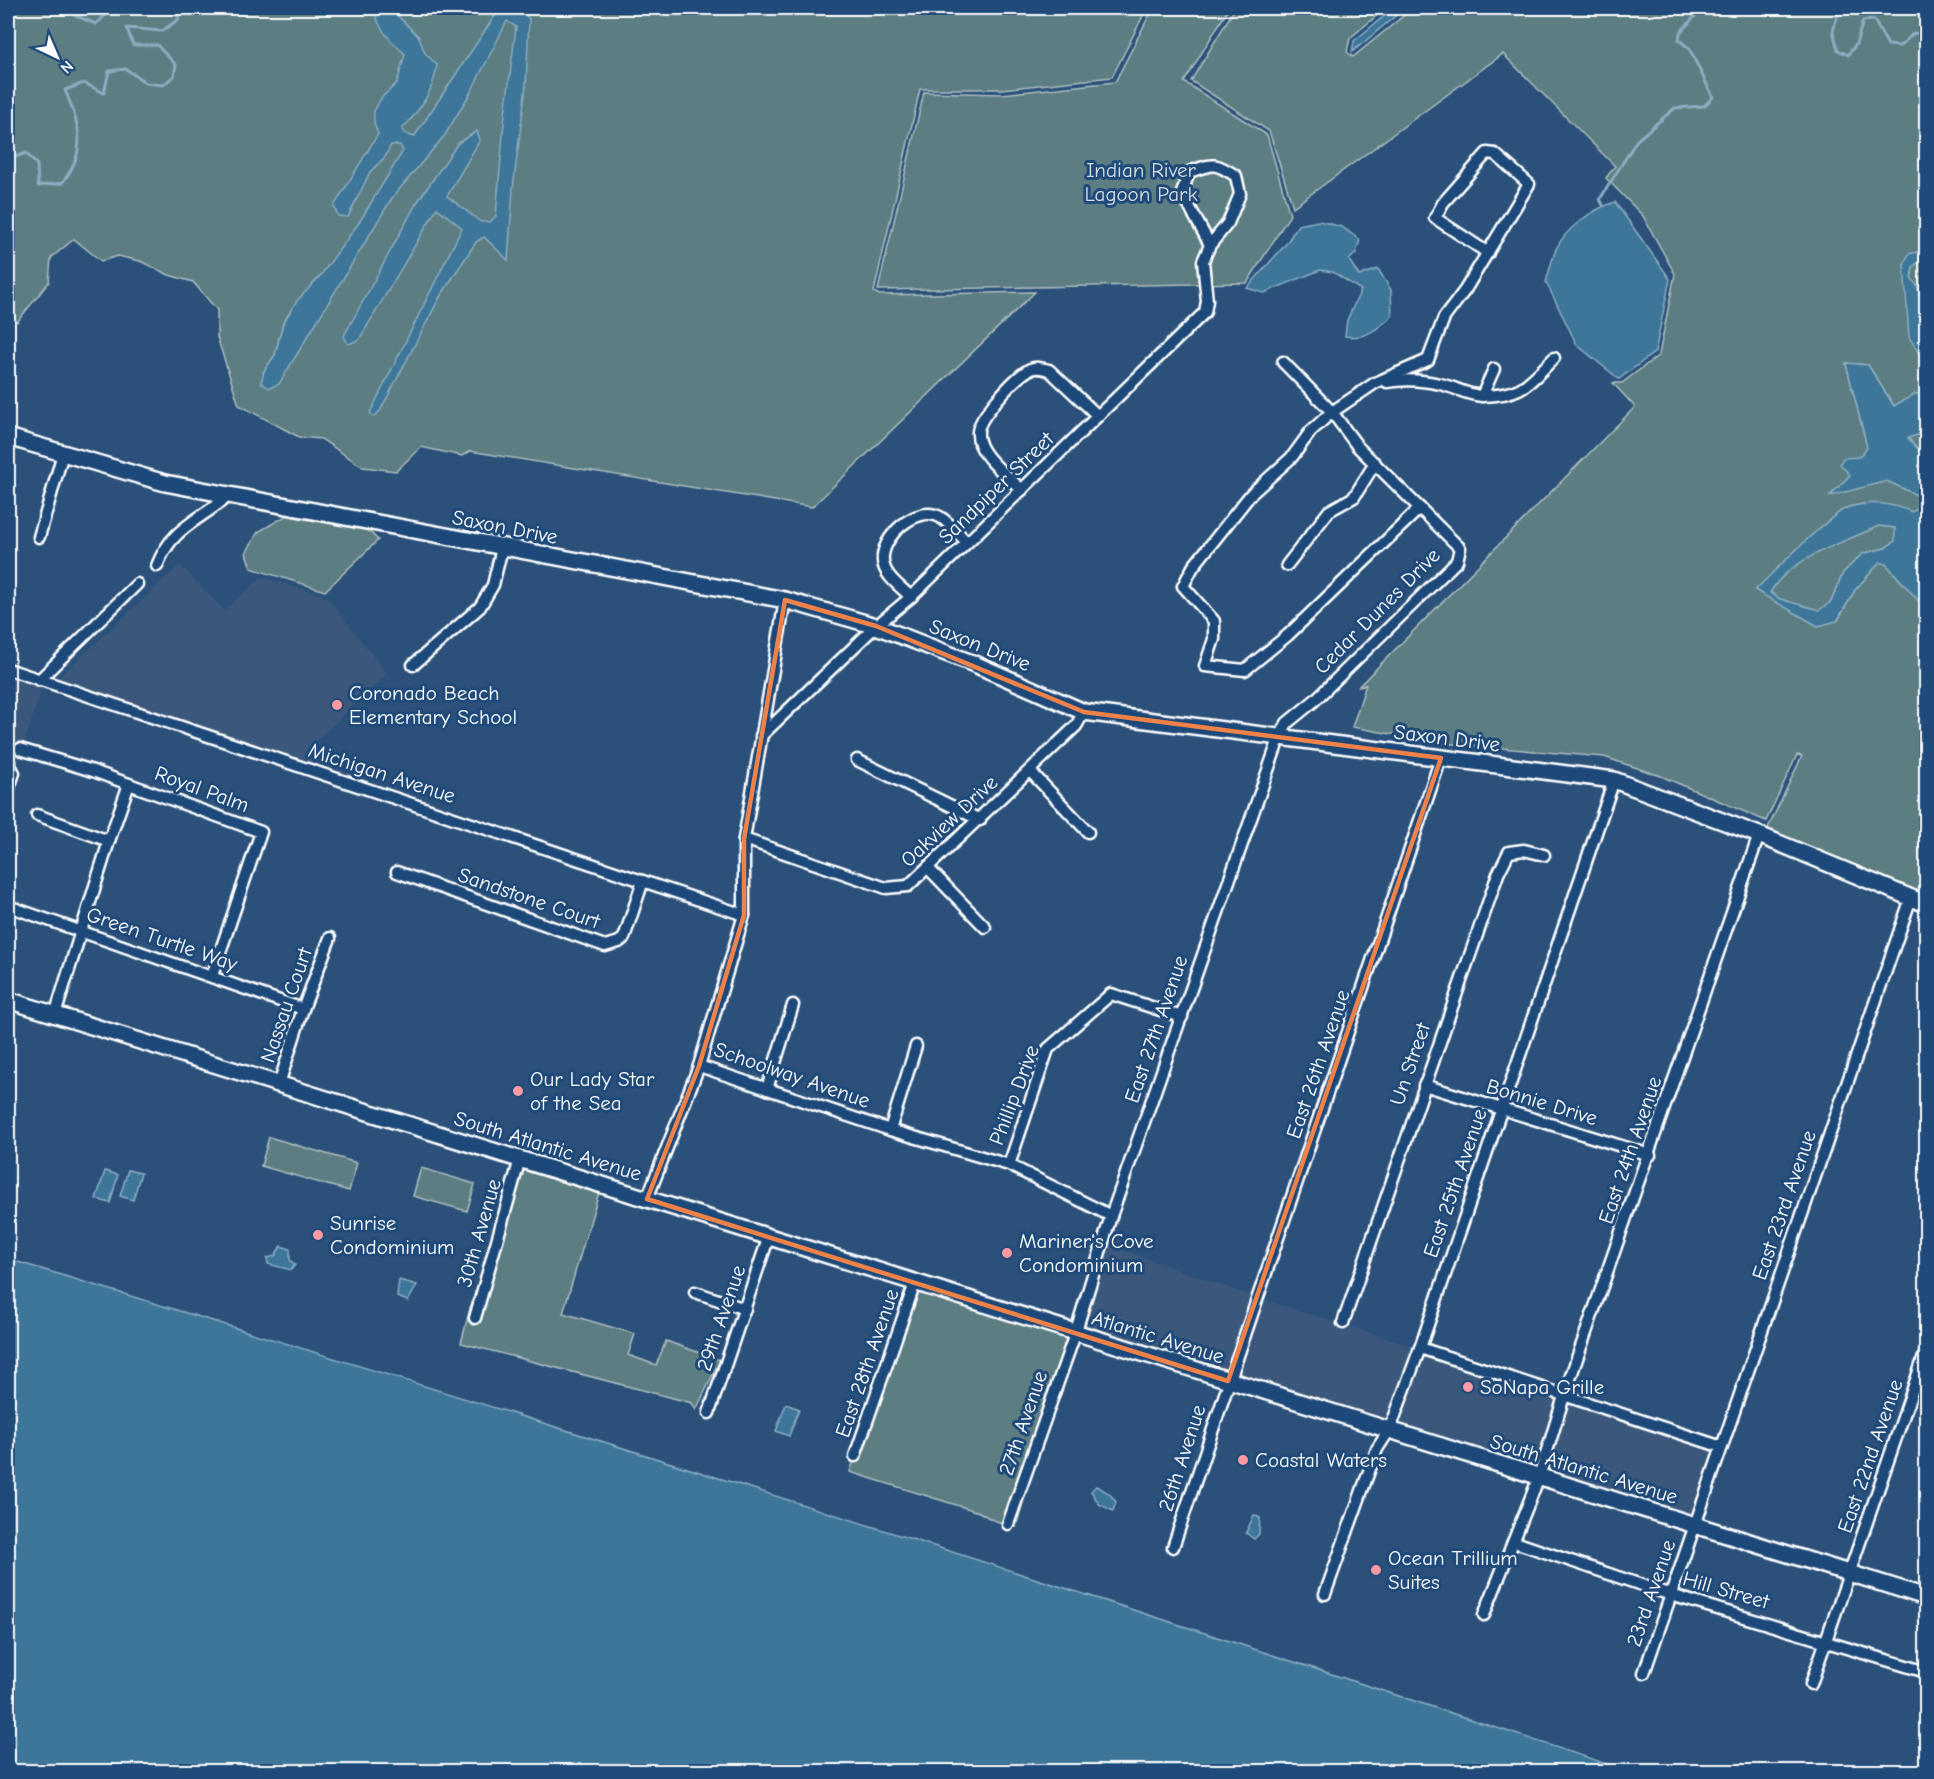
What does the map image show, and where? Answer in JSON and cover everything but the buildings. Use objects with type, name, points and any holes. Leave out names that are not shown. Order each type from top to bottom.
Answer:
[{"type":"street","points":[[1332,412],[1374,383],[1428,360],[1444,318],[1488,253],[1529,184],[1495,154],[1486,153],[1443,203],[1435,218],[1488,253]]},
{"type":"street","name":"Sandpiper Street","points":[[761,736],[876,626],[910,597],[1205,312],[1207,301],[1203,261],[1210,245],[1228,223],[1240,194],[1236,176],[1224,168],[1209,164],[1189,172],[1182,193],[1210,245]]},
{"type":"street","points":[[1374,383],[1401,380],[1441,384],[1470,396],[1500,396],[1521,390],[1554,358]]},
{"type":"street","name":"Cedar Dunes Drive","points":[[1279,739],[1287,723],[1314,701],[1457,561],[1460,548],[1358,447],[1332,412],[1283,362]]},
{"type":"street","points":[[1022,490],[982,449],[977,433],[982,417],[1027,370],[1038,368],[1049,370],[1098,416]]},
{"type":"street","points":[[1482,396],[1494,369]]},
{"type":"street","name":"Cedar Dunes Drive","points":[[1332,412],[1311,431],[1292,457],[1251,494],[1193,567],[1183,586],[1214,621],[1214,639],[1205,666],[1245,670],[1288,635],[1420,508]]},
{"type":"street","name":"Saxon Drive","points":[[8,437],[165,483],[785,600],[876,626],[977,664],[1084,712],[1279,739],[1614,780],[1926,904]]},
{"type":"street","points":[[39,537],[63,453]]},
{"type":"street","points":[[1287,565],[1329,511],[1354,497],[1375,463]]},
{"type":"street","points":[[157,566],[164,547],[180,531],[229,495]]},
{"type":"street","points":[[910,597],[885,571],[882,560],[886,544],[910,518],[929,514],[940,517],[967,542]]},
{"type":"street","points":[[413,665],[480,607],[493,585],[502,548]]},
{"type":"street","points":[[39,680],[137,584]]},
{"type":"street","name":"Schoolway Avenue","points":[[785,600],[744,839],[744,915],[699,1066],[890,1130],[1009,1165],[1111,1216]]},
{"type":"street","name":"Michigan Avenue","points":[[8,669],[744,915]]},
{"type":"street","name":"Oakview Drive","points":[[744,839],[886,888],[908,886],[980,820],[1076,726],[1084,712]]},
{"type":"street","name":"East 27th Avenue","points":[[1075,1334],[1111,1216],[1279,739]]},
{"type":"street","name":"Royal Palm","points":[[20,749],[129,784],[261,832],[212,976]]},
{"type":"street","name":"East 26th Avenue","points":[[1228,1381],[1341,1058],[1441,758]]},
{"type":"street","points":[[857,760],[980,820]]},
{"type":"street","points":[[8,761],[14,773],[8,791]]},
{"type":"street","points":[[1030,771],[1088,832]]},
{"type":"street","name":"East 25th Avenue","points":[[1325,1594],[1377,1449],[1390,1429],[1420,1348],[1614,780]]},
{"type":"street","points":[[55,1015],[129,784]]},
{"type":"street","points":[[37,815],[109,841]]},
{"type":"street","name":"East 24th Avenue","points":[[1484,1615],[1539,1477],[1565,1393],[1650,1155],[1759,836]]},
{"type":"street","name":"Un Street","points":[[1343,1323],[1498,874],[1509,852],[1524,850],[1544,855]]},
{"type":"street","points":[[928,868],[985,927]]},
{"type":"street","name":"Sandstone Court","points":[[397,872],[606,946],[624,938],[643,881]]},
{"type":"street","name":"East 23rd Avenue","points":[[1695,1526],[1911,898]]},
{"type":"street","name":"Green Turtle Way","points":[[8,906],[303,1009]]},
{"type":"street","name":"Nassau Court","points":[[279,1084],[303,1009],[330,938]]},
{"type":"street","name":"Phillip Drive","points":[[1009,1165],[1048,1049],[1111,994],[1182,1017]]},
{"type":"street","name":"South Atlantic Avenue","points":[[8,1000],[769,1236],[1075,1334]]},
{"type":"street","points":[[767,1089],[793,1005]]},
{"type":"street","points":[[890,1130],[916,1046]]},
{"type":"street","points":[[647,1199],[699,1066]]},
{"type":"street","name":"Bonnie Drive","points":[[1424,1085],[1650,1155]]},
{"type":"street","name":"30th Avenue","points":[[475,1318],[520,1159]]},
{"type":"street","name":"29th Avenue","points":[[709,1413],[769,1236]]},
{"type":"street","name":"East 28th Avenue","points":[[855,1456],[915,1282]]},
{"type":"street","points":[[695,1292],[745,1309]]},
{"type":"street","name":"Atlantic Avenue","points":[[1075,1334],[1228,1381]]},
{"type":"street","name":"27th Avenue","points":[[1008,1524],[1075,1334]]},
{"type":"street","points":[[1420,1348],[1565,1393],[1722,1447]]},
{"type":"street","name":"East 22nd Avenue","points":[[1812,1684],[1926,1351]]},
{"type":"street","name":"South Atlantic Avenue","points":[[1228,1381],[1390,1429],[1926,1597]]},
{"type":"street","name":"26th Avenue","points":[[1173,1548],[1228,1381]]},
{"type":"street","name":"23rd Avenue","points":[[1644,1673],[1695,1526]]},
{"type":"street","name":"Hill Street","points":[[1515,1542],[1671,1595],[1827,1640],[1926,1672]]},
{"type":"highlighted area","points":[[785,600],[876,626],[1084,712],[1441,758],[1228,1381],[647,1199],[699,1066],[744,915],[744,839]]},
{"type":"shaded area","points":[[375,8],[396,8],[395,13],[419,37],[425,53],[437,65],[433,83],[425,100],[402,129],[404,133],[414,137],[500,8],[521,8],[529,19],[526,86],[513,188],[508,260],[484,237],[476,242],[440,297],[380,411],[374,417],[370,413],[462,228],[437,208],[359,340],[348,344],[344,336],[416,204],[458,143],[477,131],[480,140],[447,196],[481,222],[490,222],[496,216],[504,122],[516,27],[507,21],[471,92],[445,135],[392,198],[279,384],[269,388],[261,383],[264,371],[275,355],[283,323],[296,302],[321,275],[358,224],[403,151],[400,145],[391,145],[385,157],[370,172],[348,217],[338,216],[334,206],[378,134],[374,123],[374,111],[382,97],[397,83],[405,54],[381,28]]},
{"type":"shaded area","points":[[1394,8],[1405,8],[1352,52],[1354,41]]},
{"type":"shaded area","points":[[1615,202],[1670,279],[1655,352],[1619,379],[1577,345],[1546,282],[1556,249],[1566,234],[1589,214]]},
{"type":"shaded area","points":[[1319,221],[1342,227],[1360,240],[1356,253],[1349,260],[1359,276],[1378,269],[1391,290],[1392,316],[1365,335],[1345,336],[1347,320],[1361,290],[1333,272],[1320,270],[1264,293],[1247,288],[1286,244],[1298,225]]},
{"type":"shaded area","points":[[1926,250],[1926,261],[1921,260],[1913,267],[1911,278],[1919,290],[1923,324],[1926,330],[1926,365],[1909,337],[1904,265],[1909,254]]},
{"type":"shaded area","points":[[1846,363],[1868,365],[1894,406],[1915,394],[1926,394],[1926,432],[1908,438],[1926,458],[1926,609],[1886,564],[1880,562],[1855,590],[1837,621],[1818,626],[1755,590],[1816,531],[1841,511],[1866,504],[1882,504],[1912,512],[1922,505],[1919,496],[1887,481],[1830,496],[1850,475],[1840,464],[1843,458],[1859,457],[1867,447]],"holes":[[[1879,526],[1895,528],[1895,541],[1885,548],[1862,554],[1843,573],[1831,602],[1819,610],[1780,599],[1770,593],[1778,581],[1790,570],[1818,552]]]},
{"type":"shaded area","points":[[180,565],[224,611],[262,577],[327,597],[387,674],[317,740],[317,772],[52,684]]},
{"type":"shaded area","points":[[8,669],[39,680],[41,690],[8,796]]},
{"type":"shaded area","points":[[128,1170],[141,1173],[133,1200],[120,1196]]},
{"type":"shaded area","points":[[105,1171],[118,1175],[110,1203],[96,1199]]},
{"type":"shaded area","points":[[1103,1243],[1257,1298],[1565,1393],[1722,1447],[1695,1525],[1075,1334]]},
{"type":"shaded area","points":[[281,1246],[290,1249],[290,1260],[295,1265],[291,1270],[268,1264],[267,1258],[275,1256]]},
{"type":"shaded area","points":[[8,1259],[819,1510],[1628,1771],[8,1771]]},
{"type":"shaded area","points":[[399,1280],[417,1285],[408,1301],[397,1297]]},
{"type":"shaded area","points":[[786,1404],[799,1409],[789,1436],[776,1431]]},
{"type":"shaded area","points":[[1096,1486],[1109,1493],[1116,1502],[1113,1511],[1099,1504],[1091,1491]]},
{"type":"shaded area","points":[[1254,1515],[1260,1518],[1259,1534],[1254,1539],[1246,1533]]},
{"type":"green space","points":[[8,8],[1147,8],[1112,77],[1001,89],[920,89],[874,292],[879,295],[1035,292],[812,507],[470,451],[462,456],[421,447],[396,471],[363,467],[321,439],[299,437],[239,405],[217,337],[217,310],[193,282],[169,275],[140,261],[118,256],[101,261],[74,239],[51,258],[49,282],[17,322],[8,314]],"holes":[[[317,320],[295,357],[264,371],[275,355],[283,323]]]},
{"type":"green space","name":"Indian River Lagoon Park","points":[[1153,8],[1229,8],[1184,82],[1267,135],[1290,215],[1247,283],[878,290],[924,92],[1002,94],[1115,82]]},
{"type":"green space","points":[[1235,8],[1386,8],[1350,38],[1347,52],[1353,57],[1413,8],[1926,8],[1926,250],[1909,254],[1904,265],[1926,365],[1926,394],[1915,394],[1894,406],[1868,365],[1846,363],[1867,447],[1850,475],[1831,495],[1887,481],[1919,496],[1922,505],[1912,512],[1882,504],[1866,504],[1841,511],[1816,531],[1756,590],[1818,626],[1838,620],[1855,590],[1880,562],[1886,564],[1926,609],[1926,904],[1911,898],[1902,885],[1767,830],[1802,756],[1797,755],[1766,821],[1661,776],[1604,757],[1442,743],[1352,727],[1366,685],[1359,686],[1635,407],[1613,383],[1622,383],[1659,355],[1675,274],[1643,216],[1606,178],[1615,166],[1503,54],[1293,207],[1269,131],[1191,81]]},
{"type":"green space","points":[[1921,259],[1926,261],[1926,330],[1922,299],[1911,278],[1913,267]]},
{"type":"green space","points":[[1926,432],[1926,458],[1908,438]]},
{"type":"green space","points":[[291,513],[365,527],[378,540],[325,591],[251,568],[246,553],[258,532]]},
{"type":"green space","points":[[1879,526],[1895,528],[1896,541],[1885,548],[1862,554],[1843,573],[1831,602],[1819,611],[1779,599],[1770,592],[1779,580],[1804,560]]},
{"type":"green space","points":[[269,1137],[357,1163],[349,1191],[261,1166]]},
{"type":"green space","points":[[519,1164],[600,1189],[563,1313],[635,1334],[628,1355],[656,1365],[666,1341],[720,1360],[696,1410],[692,1403],[461,1343],[470,1308]]},
{"type":"green space","points":[[421,1168],[475,1184],[467,1211],[413,1196]]},
{"type":"green space","points":[[906,1285],[1071,1338],[1016,1527],[993,1520],[979,1512],[850,1472],[892,1342]]},
{"type":"waterway","points":[[76,8],[74,15],[96,24],[113,8]]},
{"type":"waterway","points":[[8,160],[26,153],[37,165],[38,186],[62,183],[76,160],[79,138],[75,115],[65,90],[84,83],[104,93],[109,71],[126,69],[146,83],[163,85],[174,76],[176,65],[157,45],[133,45],[127,28],[162,31],[179,19],[174,8]]},
{"type":"waterway","points":[[1603,205],[1600,199],[1637,140],[1675,108],[1704,106],[1713,97],[1689,48],[1679,40],[1680,33],[1702,8]]},
{"type":"waterway","points":[[1835,8],[1838,13],[1833,31],[1838,50],[1848,55],[1856,44],[1863,21],[1874,20],[1888,45],[1900,46],[1914,33],[1926,35]]},
{"type":"place","name":"Coronado Beach Elementary School","points":[[337,705]]},
{"type":"place","name":"Our Lady Star of the Sea","points":[[518,1091]]},
{"type":"place","name":"Sunrise Condominium","points":[[318,1235]]},
{"type":"place","name":"Mariner's Cove Condominium","points":[[1007,1253]]},
{"type":"place","name":"SoNapa Grille","points":[[1468,1387]]},
{"type":"place","name":"Coastal Waters","points":[[1243,1460]]},
{"type":"place","name":"Ocean Trillium Suites","points":[[1376,1570]]}]
